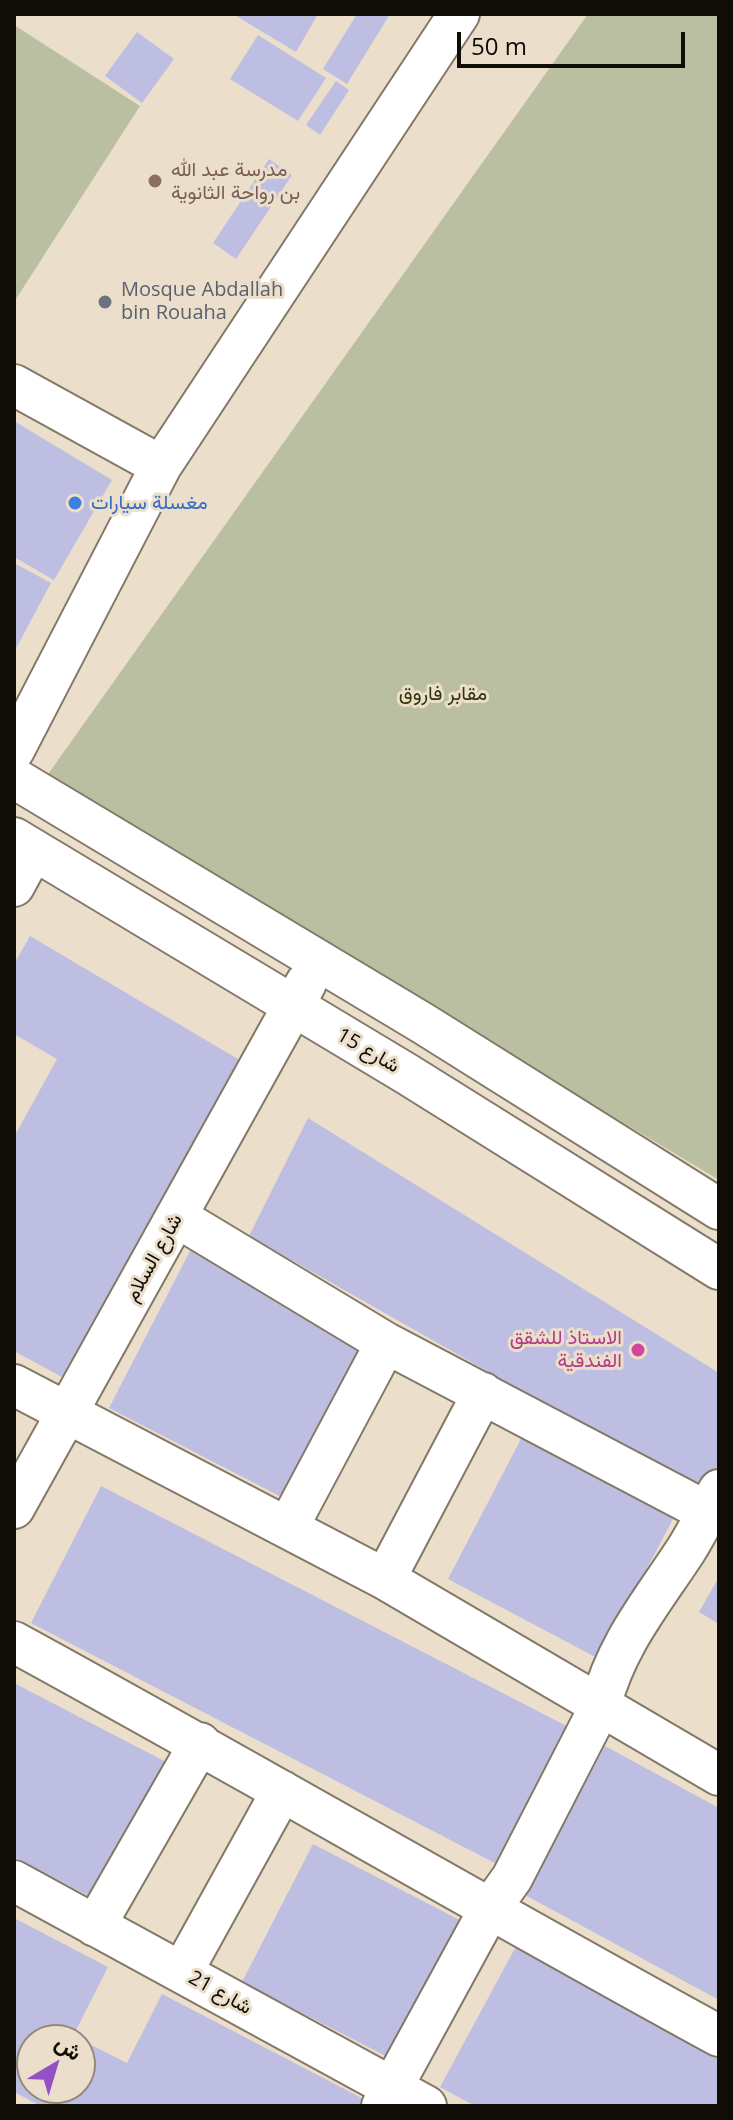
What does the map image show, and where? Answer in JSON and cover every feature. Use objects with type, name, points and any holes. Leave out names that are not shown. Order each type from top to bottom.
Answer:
[{"type":"street","points":[[14,750],[161,466],[459,14]]},
{"type":"street","points":[[14,385],[161,466]]},
{"type":"street","points":[[32,712],[38,753],[45,772],[59,795],[88,823]]},
{"type":"street","points":[[14,778],[316,958],[719,1209]]},
{"type":"street","points":[[14,886],[24,844]]},
{"type":"street","name":"شارع 15","points":[[24,844],[407,1074],[719,1269]]},
{"type":"street","name":"شارع السلام","points":[[14,1508],[294,1008],[316,958]]},
{"type":"street","points":[[177,1217],[386,1343],[483,1393],[713,1501],[687,1548],[645,1607],[625,1643],[607,1680],[600,1707],[512,1878],[489,1910],[400,2100]]},
{"type":"street","points":[[288,1527],[386,1343]]},
{"type":"street","points":[[14,1385],[385,1579],[719,1775]]},
{"type":"street","points":[[385,1579],[483,1393]]},
{"type":"street","points":[[14,1642],[200,1743],[489,1910],[719,2036]]},
{"type":"street","points":[[95,1926],[200,1743]]},
{"type":"street","points":[[182,1972],[282,1791]]},
{"type":"street","name":"شارع 21","points":[[14,1881],[182,1972],[400,2100]]},
{"type":"green space","name":"مقابر فاروق","points":[[588,14],[719,14],[719,1180],[46,777]]},
{"type":"green space","points":[[14,25],[140,106],[14,302]]},
{"type":"building","points":[[233,14],[318,14],[296,52]]},
{"type":"building","points":[[357,14],[390,14],[347,84],[323,69]]},
{"type":"building","points":[[137,32],[174,59],[142,103],[105,76]]},
{"type":"building","points":[[258,35],[326,78],[298,121],[230,79]]},
{"type":"building","points":[[336,81],[349,90],[320,135],[306,125]]},
{"type":"building","points":[[269,159],[292,175],[236,259],[213,243]]},
{"type":"building","points":[[14,421],[112,480],[54,580],[14,557]]},
{"type":"building","points":[[14,563],[51,583],[14,652]]},
{"type":"building","points":[[30,936],[248,1065],[73,1383],[14,1351],[14,1137],[57,1059],[14,1034],[14,964]]},
{"type":"building","points":[[308,1118],[719,1373],[719,1484],[711,1498],[249,1236]]},
{"type":"building","points":[[191,1249],[375,1343],[293,1503],[109,1408]]},
{"type":"building","points":[[522,1437],[674,1517],[599,1659],[448,1579]]},
{"type":"building","points":[[101,1486],[584,1735],[514,1873],[31,1623]]},
{"type":"building","points":[[719,1577],[719,1624],[699,1612]]},
{"type":"building","points":[[14,1683],[166,1762],[95,1899],[14,1857]]},
{"type":"building","points":[[605,1746],[719,1808],[719,2000],[525,1895]]},
{"type":"building","points":[[313,1844],[473,1927],[403,2065],[242,1982]]},
{"type":"building","points":[[14,1918],[108,1967],[79,2024],[16,2024],[16,2093]]},
{"type":"building","points":[[520,1939],[719,2047],[719,2106],[475,2106],[440,2087]]},
{"type":"building","points":[[162,1994],[377,2106],[37,2104],[96,2104],[96,2048],[127,2063]]},
{"type":"place","name":"مدرسة عبد الله بن رواحة الثانوية","points":[[155,181]]},
{"type":"place","name":"Mosque Abdallah bin Rouaha","points":[[105,302]]},
{"type":"place","name":"مغسلة سيارات","points":[[75,503]]},
{"type":"place","name":"الاستاذ للشقق الفندقية","points":[[638,1350]]}]
